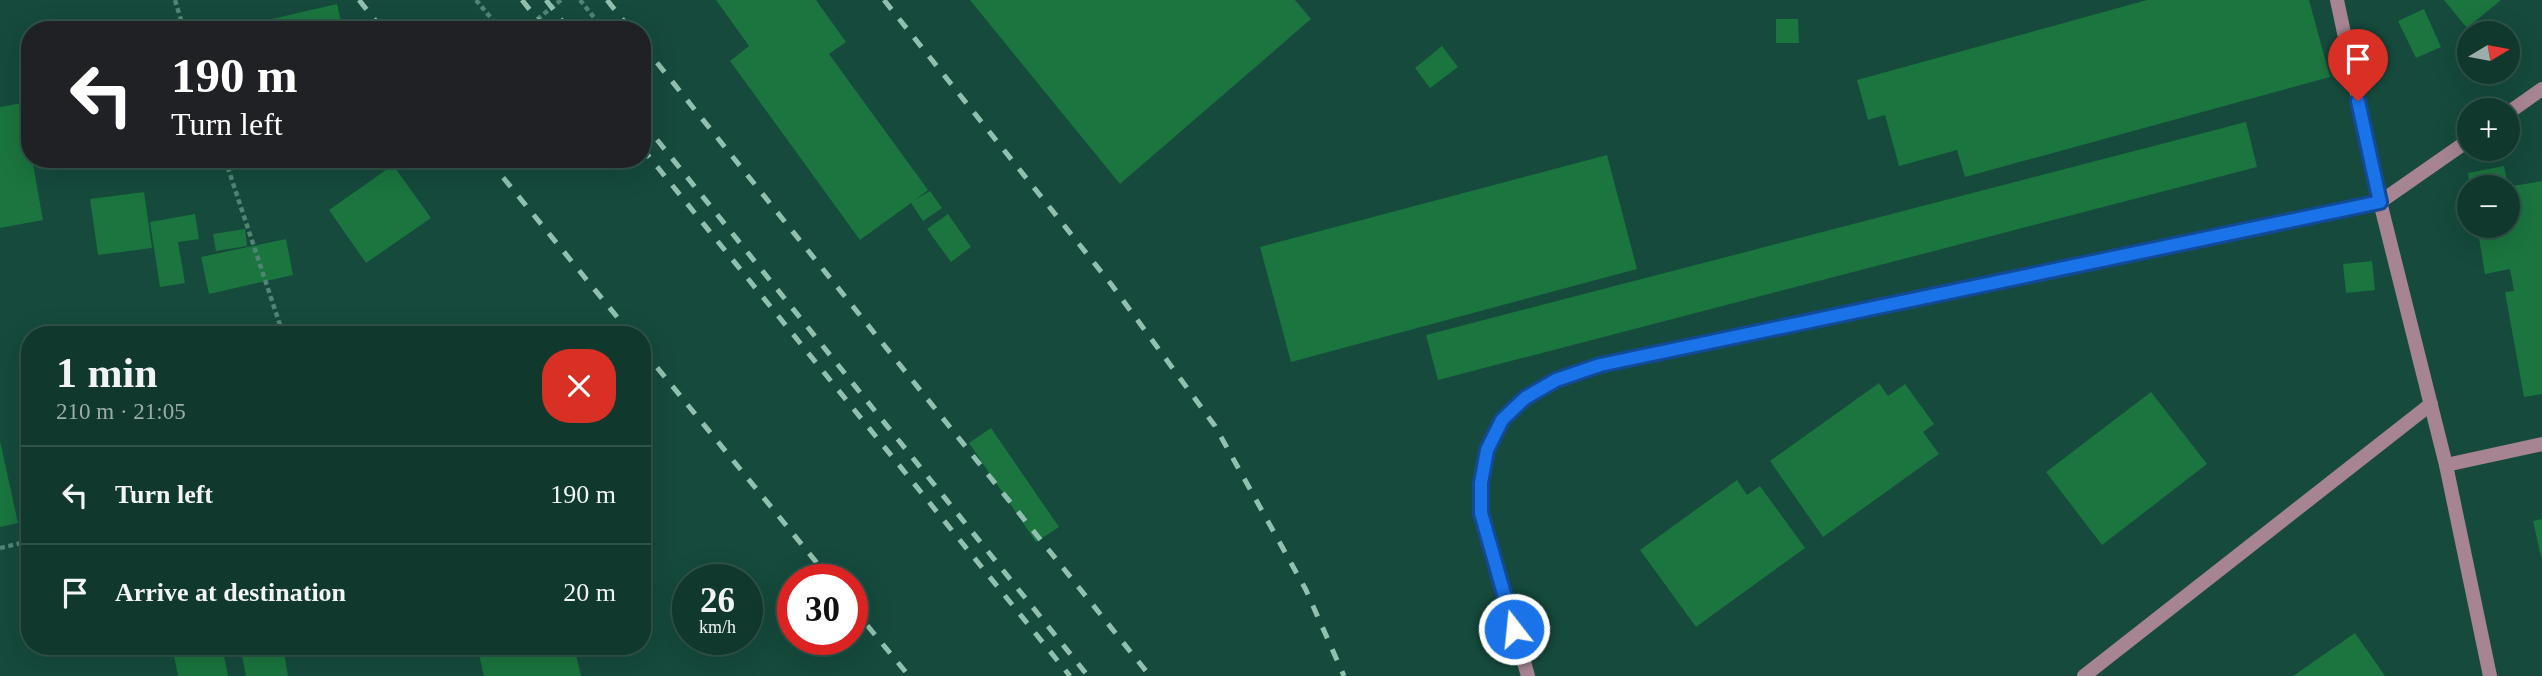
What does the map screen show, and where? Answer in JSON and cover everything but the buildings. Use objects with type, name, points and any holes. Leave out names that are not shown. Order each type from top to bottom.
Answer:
[{"type":"street","points":[[2337,0],[2380,202],[2446,466],[2490,676]]},
{"type":"street","points":[[2520,105],[2542,89]]},
{"type":"street","points":[[1528,676],[1481,513],[1481,483],[1487,450],[1502,420],[1525,398],[1556,380],[1600,365],[2380,202],[2457,148]]},
{"type":"street","points":[[2084,676],[2431,404]]},
{"type":"street","points":[[2446,466],[2542,444]]},
{"type":"path","points":[[175,0],[181,21]]},
{"type":"path","points":[[476,0],[494,21]]},
{"type":"path","points":[[535,21],[562,0]]},
{"type":"path","points":[[580,0],[597,21]]},
{"type":"path","points":[[228,168],[280,326]]},
{"type":"path","points":[[0,548],[21,543]]},
{"type":"railway","points":[[359,0],[376,21]]},
{"type":"railway","points":[[522,0],[539,21]]},
{"type":"railway","points":[[546,0],[562,21]]},
{"type":"railway","points":[[607,0],[624,21]]},
{"type":"railway","points":[[884,0],[1111,284],[1215,426],[1306,590],[1344,676]]},
{"type":"railway","points":[[651,55],[1150,676]]},
{"type":"railway","points":[[651,132],[1088,676]]},
{"type":"railway","points":[[651,159],[1070,676]]},
{"type":"railway","points":[[495,168],[624,326]]},
{"type":"railway","points":[[651,360],[818,564]]},
{"type":"railway","points":[[868,626],[909,676]]},
{"type":"route","points":[[1514,629],[1481,513],[1481,483],[1487,450],[1502,420],[1525,398],[1556,380],[1600,365],[2380,202],[2358,101]]}]
